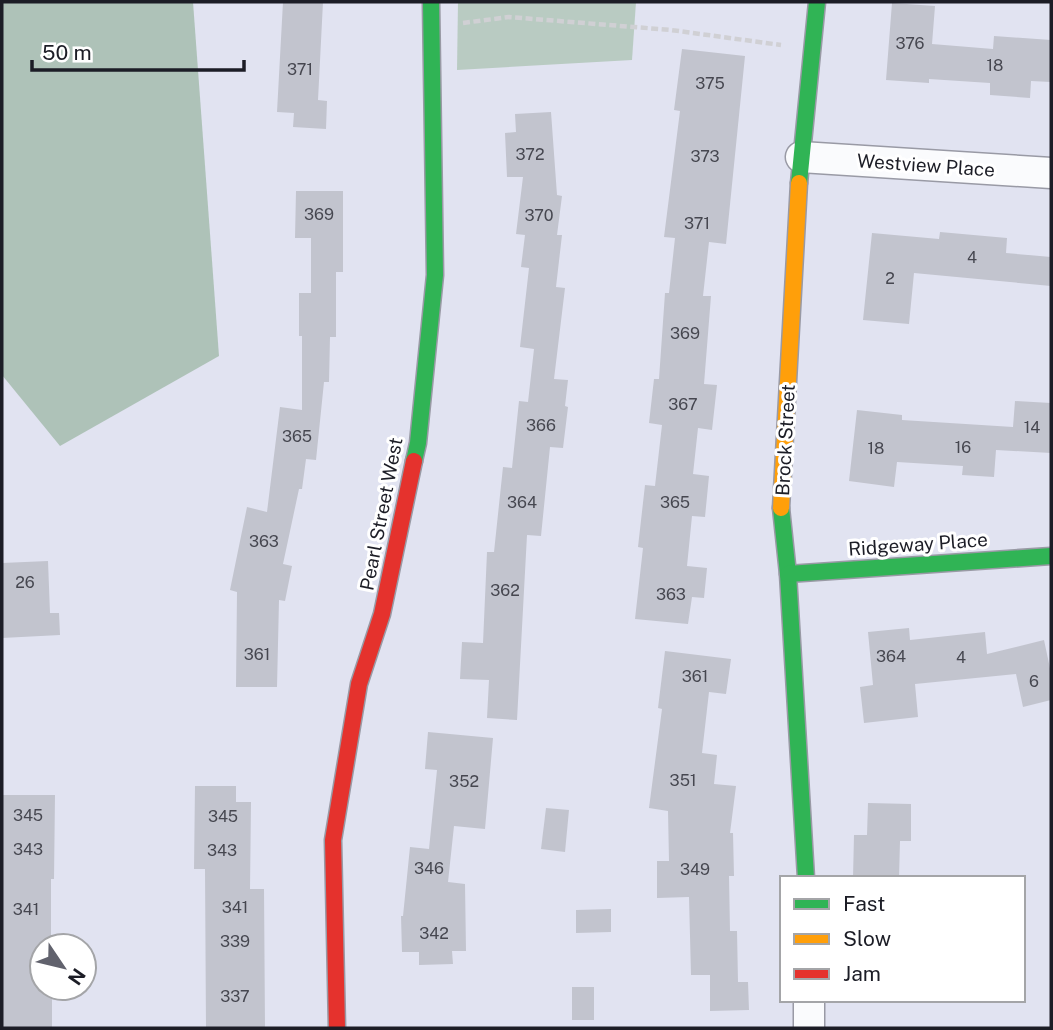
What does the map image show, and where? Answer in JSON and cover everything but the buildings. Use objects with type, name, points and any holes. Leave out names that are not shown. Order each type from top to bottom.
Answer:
[{"type":"street","name":"Pearl Street West","points":[[337,1028],[333,841],[359,684],[382,614],[418,443],[435,275],[431,2]]},
{"type":"street","name":"Brock Street","points":[[806,876],[788,575],[781,504],[801,157],[817,2]]},
{"type":"street","name":"Westview Place","points":[[801,157],[1051,173]]},
{"type":"street","name":"Ridgeway Place","points":[[788,575],[1051,556]]},
{"type":"street","points":[[809,1002],[810,1028]]},
{"type":"path","points":[[432,27],[509,16],[671,30],[813,50]]},
{"type":"green space","points":[[2,2],[193,2],[219,356],[60,446],[2,375]]},
{"type":"green space","points":[[458,2],[636,2],[632,60],[457,70]]},
{"type":"traffic: fast","points":[[414,461],[435,275],[431,2]]},
{"type":"traffic: fast","points":[[799,183],[817,2]]},
{"type":"traffic: fast","points":[[781,508],[788,574],[806,876]]},
{"type":"traffic: fast","points":[[788,574],[1051,556]]},
{"type":"traffic: slow","points":[[781,508],[799,183]]},
{"type":"traffic: jam","points":[[337,1028],[333,840],[359,684],[382,614],[414,461]]}]
